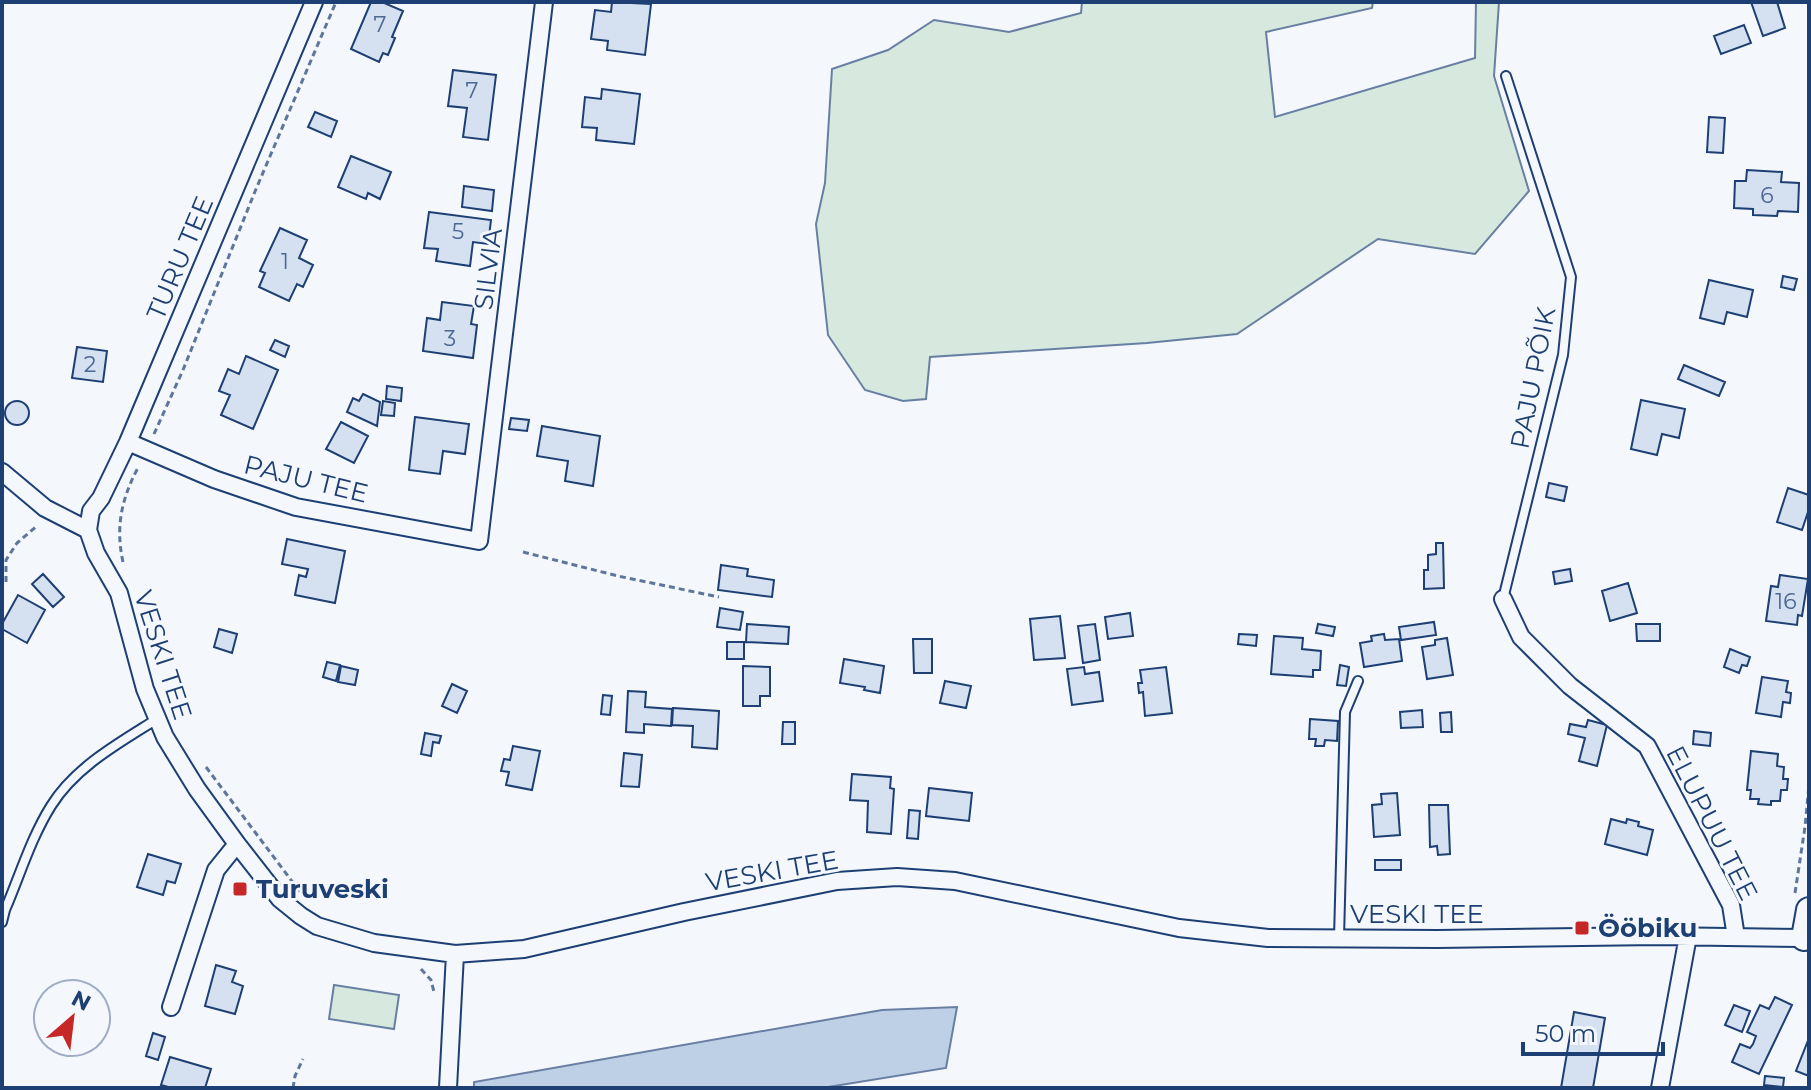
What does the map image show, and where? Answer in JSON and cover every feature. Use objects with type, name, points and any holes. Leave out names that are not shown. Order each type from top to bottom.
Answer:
[{"type":"street","name":"TURU TEE","points":[[88,530],[91,511],[101,498],[128,442],[314,2]]},
{"type":"street","name":"SILVIA","points":[[479,541],[544,2]]},
{"type":"street","name":"PAJU TEE","points":[[128,442],[214,479],[296,507],[479,541]]},
{"type":"street","points":[[2,472],[45,508],[88,530]]},
{"type":"street","name":"VESKI TEE","points":[[88,530],[96,553],[119,593],[145,689],[157,718],[197,789],[280,899],[317,926],[374,943],[455,954],[524,949],[837,881],[897,877],[955,881],[1179,928],[1268,938],[1688,936],[1807,939]]},
{"type":"street","name":"ELUPUU TEE","points":[[1503,599],[1521,637],[1570,686],[1647,746],[1731,905],[1736,937]]},
{"type":"street","points":[[171,1007],[216,870],[237,844]]},
{"type":"street","points":[[1807,939],[1809,910]]},
{"type":"street","points":[[1660,1088],[1688,936]]},
{"type":"street","points":[[448,1088],[455,954]]},
{"type":"lane","name":"PAJU PÕIK","points":[[1503,599],[1563,355],[1571,277],[1506,76]]},
{"type":"lane","points":[[1339,938],[1345,712],[1358,681]]},
{"type":"lane","points":[[2,922],[37,832],[52,803],[107,751],[157,718]]},
{"type":"path","points":[[124,568],[118,539],[128,485],[183,370],[336,2]]},
{"type":"path","points":[[6,582],[6,560],[17,543],[53,512]]},
{"type":"path","points":[[523,552],[719,597]]},
{"type":"path","points":[[204,764],[302,894]]},
{"type":"path","points":[[293,1088],[303,1059]]},
{"type":"shaded area","points":[[1082,2],[1373,2],[1372,8],[1266,32],[1275,117],[1475,58],[1476,2],[1499,2],[1494,76],[1529,191],[1475,254],[1378,239],[1237,334],[930,357],[926,399],[903,401],[865,390],[828,335],[816,224],[825,183],[832,69],[888,50],[934,20],[1009,32],[1081,13]]},
{"type":"shaded area","points":[[334,985],[399,995],[394,1029],[329,1019]]},
{"type":"water","points":[[957,1007],[946,1068],[822,1088],[474,1088],[474,1082],[882,1010]]},
{"type":"building","points":[[371,2],[382,2],[403,11],[388,55],[383,53],[379,62],[351,49]]},
{"type":"building","points":[[612,2],[651,4],[645,55],[607,50],[608,41],[591,39],[595,10],[611,12]]},
{"type":"building","points":[[1751,2],[1777,2],[1785,28],[1763,36]]},
{"type":"building","points":[[1744,25],[1751,43],[1721,54],[1714,36]]},
{"type":"building","points":[[453,70],[496,75],[488,140],[463,137],[467,108],[448,106]]},
{"type":"building","points":[[602,89],[640,94],[634,144],[596,140],[597,128],[582,127],[585,97],[601,99]]},
{"type":"building","points":[[315,112],[337,121],[331,137],[308,127]]},
{"type":"building","points":[[1709,117],[1725,118],[1723,153],[1707,152]]},
{"type":"building","points":[[351,156],[391,172],[380,199],[368,193],[366,199],[338,187]]},
{"type":"building","points":[[1747,170],[1782,172],[1781,182],[1799,183],[1798,212],[1778,211],[1777,216],[1753,215],[1753,209],[1734,208],[1735,181],[1746,181]]},
{"type":"building","points":[[464,186],[494,190],[492,211],[462,207]]},
{"type":"building","points":[[429,212],[491,220],[488,244],[473,242],[470,266],[436,261],[438,249],[424,248]]},
{"type":"building","points":[[280,228],[307,240],[299,258],[313,265],[303,287],[297,284],[289,301],[259,287],[265,273],[260,271]]},
{"type":"building","points":[[1783,276],[1797,279],[1794,290],[1781,287]]},
{"type":"building","points":[[1709,280],[1753,290],[1747,317],[1727,312],[1724,324],[1700,318]]},
{"type":"building","points":[[442,302],[474,306],[471,324],[477,325],[473,358],[423,351],[427,318],[440,320]]},
{"type":"building","points":[[275,340],[289,346],[285,357],[270,350]]},
{"type":"building","points":[[77,347],[107,351],[103,382],[72,378]]},
{"type":"building","points":[[246,356],[278,370],[253,429],[221,415],[230,395],[219,391],[228,369],[239,374]]},
{"type":"building","points":[[1684,365],[1725,382],[1719,396],[1678,379]]},
{"type":"building","points":[[387,386],[402,388],[401,401],[386,399]]},
{"type":"building","points":[[363,394],[380,402],[377,426],[347,412],[353,398],[359,401]]},
{"type":"building","points":[[1641,400],[1685,409],[1679,438],[1662,434],[1657,455],[1631,449]]},
{"type":"building","points":[[17,401],[28,408],[29,413],[22,424],[17,425],[6,418],[5,413],[12,402]]},
{"type":"building","points":[[383,401],[395,403],[394,416],[381,415]]},
{"type":"building","points":[[415,417],[469,424],[465,454],[443,451],[440,474],[409,470]]},
{"type":"building","points":[[511,418],[529,420],[527,431],[509,429]]},
{"type":"building","points":[[341,422],[368,436],[354,463],[326,449]]},
{"type":"building","points":[[542,426],[600,436],[593,486],[565,481],[568,461],[537,456]]},
{"type":"building","points":[[1549,483],[1567,487],[1564,501],[1546,497]]},
{"type":"building","points":[[1788,488],[1809,495],[1809,509],[1802,530],[1777,522]]},
{"type":"building","points":[[287,539],[345,551],[335,603],[295,595],[299,575],[306,577],[308,569],[282,564]]},
{"type":"building","points":[[1436,543],[1443,543],[1444,588],[1424,589],[1424,570],[1428,570],[1428,555],[1436,554]]},
{"type":"building","points":[[721,565],[748,569],[747,576],[774,580],[772,597],[718,590]]},
{"type":"building","points":[[1570,569],[1572,581],[1555,584],[1553,572]]},
{"type":"building","points":[[43,574],[64,597],[53,607],[32,584]]},
{"type":"building","points":[[1780,575],[1808,579],[1802,616],[1798,615],[1797,625],[1766,621],[1771,586],[1778,587]]},
{"type":"building","points":[[1628,583],[1637,613],[1610,621],[1602,591]]},
{"type":"building","points":[[18,595],[45,610],[27,643],[2,629]]},
{"type":"building","points":[[720,608],[743,612],[740,630],[717,627]]},
{"type":"building","points":[[1130,613],[1133,636],[1108,639],[1105,617]]},
{"type":"building","points":[[1060,616],[1065,658],[1034,660],[1030,619]]},
{"type":"building","points":[[1434,622],[1436,635],[1401,640],[1399,627]]},
{"type":"building","points":[[747,624],[789,627],[788,644],[746,642]]},
{"type":"building","points":[[1095,624],[1100,660],[1083,663],[1078,626]]},
{"type":"building","points":[[1318,624],[1335,627],[1333,636],[1316,633]]},
{"type":"building","points":[[1636,624],[1660,624],[1660,641],[1637,641]]},
{"type":"building","points":[[219,629],[237,634],[232,653],[214,647]]},
{"type":"building","points":[[1239,634],[1257,635],[1256,646],[1238,644]]},
{"type":"building","points":[[1384,634],[1385,640],[1399,639],[1402,661],[1364,667],[1360,643],[1372,641],[1371,636]]},
{"type":"building","points":[[1274,636],[1303,638],[1302,649],[1321,651],[1320,670],[1313,670],[1313,677],[1271,674]]},
{"type":"building","points":[[1447,638],[1453,675],[1427,679],[1422,647],[1435,645],[1435,640]]},
{"type":"building","points":[[913,639],[932,639],[932,673],[914,673]]},
{"type":"building","points":[[727,642],[744,642],[744,659],[727,659]]},
{"type":"building","points":[[1730,649],[1750,657],[1747,666],[1742,665],[1739,673],[1724,667]]},
{"type":"building","points":[[844,659],[884,666],[880,693],[840,683]]},
{"type":"building","points":[[327,662],[340,665],[336,681],[323,677]]},
{"type":"building","points":[[1340,665],[1349,667],[1346,686],[1337,685]]},
{"type":"building","points":[[341,666],[358,670],[355,685],[338,682]]},
{"type":"building","points":[[743,666],[770,667],[770,696],[760,696],[760,706],[743,706]]},
{"type":"building","points":[[1084,667],[1085,674],[1099,672],[1103,701],[1072,705],[1067,669]]},
{"type":"building","points":[[1166,667],[1172,713],[1145,716],[1143,692],[1139,693],[1138,683],[1142,683],[1140,670]]},
{"type":"building","points":[[1762,677],[1788,681],[1786,692],[1791,693],[1790,703],[1783,702],[1781,717],[1756,713]]},
{"type":"building","points":[[945,681],[971,686],[966,708],[940,703]]},
{"type":"building","points":[[452,684],[467,691],[457,713],[442,706]]},
{"type":"building","points":[[628,691],[646,692],[645,707],[672,709],[671,726],[644,724],[644,733],[626,732]]},
{"type":"building","points":[[603,695],[612,696],[610,715],[601,714]]},
{"type":"building","points":[[673,708],[719,711],[717,749],[692,747],[693,726],[672,725]]},
{"type":"building","points":[[1422,710],[1423,727],[1401,728],[1400,712]]},
{"type":"building","points":[[1451,712],[1452,732],[1441,732],[1440,713]]},
{"type":"building","points":[[1310,719],[1338,721],[1337,741],[1325,740],[1324,746],[1315,746],[1316,739],[1309,739]]},
{"type":"building","points":[[1588,720],[1607,725],[1597,766],[1579,761],[1585,738],[1568,734],[1570,724],[1586,727]]},
{"type":"building","points":[[783,722],[795,722],[795,744],[782,744]]},
{"type":"building","points":[[1694,731],[1711,733],[1710,746],[1693,744]]},
{"type":"building","points":[[425,733],[441,736],[439,743],[433,742],[431,756],[421,754]]},
{"type":"building","points":[[513,746],[540,751],[532,790],[506,785],[509,772],[501,771],[504,759],[510,760]]},
{"type":"building","points":[[1751,751],[1778,754],[1777,766],[1784,767],[1783,779],[1788,779],[1787,790],[1781,790],[1780,801],[1771,801],[1771,805],[1758,804],[1759,799],[1750,799],[1751,790],[1747,790]]},
{"type":"building","points":[[624,753],[642,755],[639,787],[621,786]]},
{"type":"building","points":[[852,774],[891,777],[890,788],[894,789],[891,834],[867,832],[868,801],[850,800]]},
{"type":"building","points":[[929,788],[972,793],[969,821],[926,816]]},
{"type":"building","points":[[1397,793],[1400,835],[1374,837],[1372,805],[1382,804],[1381,794]]},
{"type":"building","points":[[1429,805],[1448,805],[1450,854],[1438,855],[1437,846],[1430,847]]},
{"type":"building","points":[[909,810],[920,811],[918,839],[907,838]]},
{"type":"building","points":[[1611,819],[1639,822],[1638,826],[1653,830],[1647,855],[1605,844]]},
{"type":"building","points":[[148,854],[181,864],[175,883],[167,881],[163,895],[137,887]]},
{"type":"building","points":[[1375,860],[1401,860],[1401,870],[1375,870]]},
{"type":"building","points":[[216,965],[236,971],[232,982],[243,986],[235,1014],[205,1006]]},
{"type":"building","points":[[1775,997],[1792,1005],[1759,1074],[1732,1062],[1740,1044],[1750,1048],[1753,1044],[1756,1036],[1747,1032],[1760,1005],[1769,1009]]},
{"type":"building","points":[[1734,1005],[1750,1011],[1742,1032],[1725,1025]]},
{"type":"building","points":[[1574,1012],[1605,1018],[1593,1088],[1561,1088]]},
{"type":"building","points":[[153,1033],[165,1037],[158,1060],[146,1056]]},
{"type":"building","points":[[1809,1038],[1809,1076],[1796,1071]]},
{"type":"building","points":[[170,1057],[211,1069],[205,1088],[161,1085]]},
{"type":"building","points":[[1765,1076],[1784,1078],[1783,1087],[1764,1085]]},
{"type":"place","name":"Turuveski","points":[[240,889]]},
{"type":"place","name":"Ööbiku","points":[[1582,928]]}]
